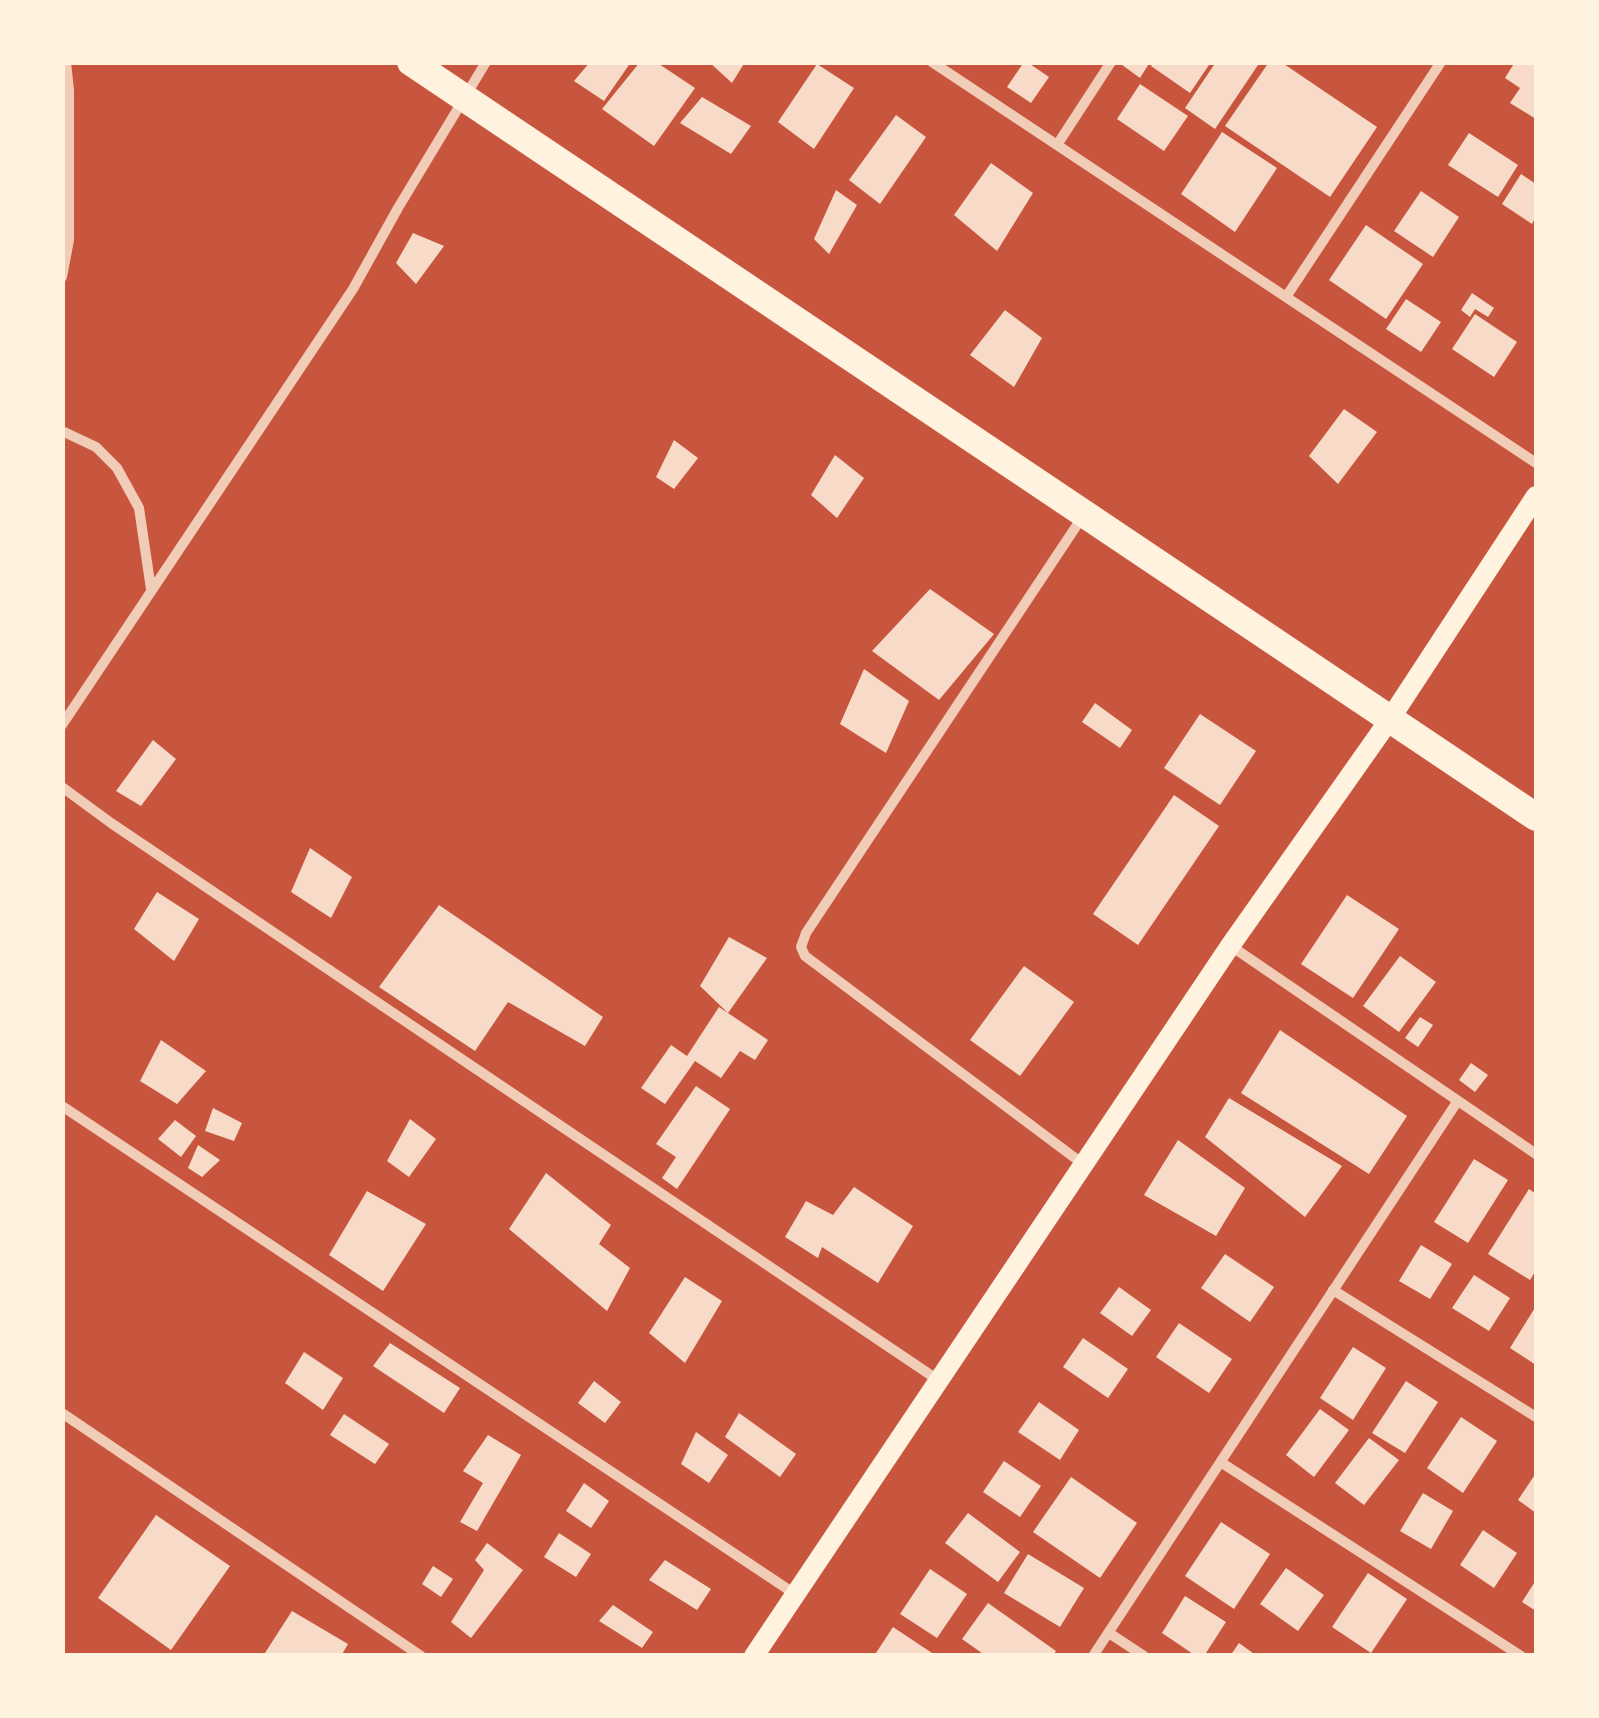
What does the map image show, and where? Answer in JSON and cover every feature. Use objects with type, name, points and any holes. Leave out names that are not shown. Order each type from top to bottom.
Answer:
[{"type":"highway","points":[[411,62],[1536,817]]},
{"type":"main road","points":[[754,1656],[1230,946],[1390,719],[1536,496]]},
{"type":"street","points":[[62,277],[69,240],[66,62]]},
{"type":"street","points":[[62,725],[353,288],[486,62]]},
{"type":"street","points":[[932,62],[1536,463]]},
{"type":"street","points":[[1057,146],[1111,62]]},
{"type":"street","points":[[1286,297],[1441,62]]},
{"type":"street","points":[[62,431],[96,448],[117,468],[140,508],[152,590]]},
{"type":"street","points":[[1084,515],[806,933],[801,947],[805,956],[1084,1164]]},
{"type":"street","points":[[62,787],[938,1380]]},
{"type":"street","points":[[1230,946],[1536,1154]]},
{"type":"street","points":[[1093,1656],[1457,1102]]},
{"type":"street","points":[[62,1106],[795,1594]]},
{"type":"street","points":[[1334,1290],[1536,1417]]},
{"type":"street","points":[[62,1413],[422,1656]]},
{"type":"street","points":[[1222,1463],[1521,1656]]},
{"type":"street","points":[[1109,1632],[1144,1656]]},
{"type":"building","points":[[590,62],[631,62],[604,101],[574,81]]},
{"type":"building","points":[[640,62],[656,62],[695,88],[654,146],[602,109]]},
{"type":"building","points":[[709,62],[745,62],[732,83]]},
{"type":"building","points":[[1024,62],[1049,77],[1031,103],[1007,87]]},
{"type":"building","points":[[1118,62],[1150,62],[1140,78]]},
{"type":"building","points":[[1154,62],[1211,62],[1190,93],[1151,66]]},
{"type":"building","points":[[1216,62],[1260,62],[1215,129],[1185,108]]},
{"type":"building","points":[[1269,62],[1281,62],[1377,127],[1330,197],[1225,126]]},
{"type":"building","points":[[1515,62],[1536,62],[1536,119],[1510,103],[1520,88],[1505,78]]},
{"type":"building","points":[[817,64],[854,88],[814,149],[778,122]]},
{"type":"building","points":[[1140,84],[1188,116],[1164,151],[1117,119]]},
{"type":"building","points":[[702,97],[751,126],[731,154],[680,123]]},
{"type":"building","points":[[896,115],[926,137],[880,204],[849,180]]},
{"type":"building","points":[[1222,132],[1277,168],[1235,232],[1181,194]]},
{"type":"building","points":[[1469,133],[1518,165],[1498,197],[1448,165]]},
{"type":"building","points":[[991,163],[1033,193],[997,251],[954,215]]},
{"type":"building","points":[[1521,174],[1536,184],[1536,216],[1532,224],[1502,204]]},
{"type":"building","points":[[836,190],[857,205],[829,254],[814,239]]},
{"type":"building","points":[[1421,191],[1459,217],[1433,257],[1394,231]]},
{"type":"building","points":[[1366,225],[1423,264],[1386,319],[1329,280]]},
{"type":"building","points":[[413,233],[444,246],[416,284],[396,263]]},
{"type":"building","points":[[1472,293],[1494,308],[1488,317],[1475,309],[1470,317],[1461,310]]},
{"type":"building","points":[[1406,299],[1441,322],[1421,352],[1386,329]]},
{"type":"building","points":[[1005,310],[1042,338],[1014,387],[970,355]]},
{"type":"building","points":[[1475,314],[1517,342],[1494,377],[1452,349]]},
{"type":"building","points":[[1344,409],[1377,432],[1338,484],[1309,456]]},
{"type":"building","points":[[674,440],[698,458],[674,489],[656,477]]},
{"type":"building","points":[[835,455],[864,478],[837,518],[811,495]]},
{"type":"building","points":[[930,589],[994,634],[939,700],[872,651]]},
{"type":"building","points":[[864,669],[909,701],[886,753],[840,724]]},
{"type":"building","points":[[1095,703],[1132,730],[1120,748],[1082,722]]},
{"type":"building","points":[[1200,714],[1256,751],[1220,805],[1164,768]]},
{"type":"building","points":[[153,740],[176,759],[141,806],[116,791]]},
{"type":"building","points":[[1174,795],[1219,826],[1138,945],[1093,914]]},
{"type":"building","points":[[310,848],[352,877],[331,918],[291,892]]},
{"type":"building","points":[[157,892],[199,919],[174,961],[134,929]]},
{"type":"building","points":[[1347,895],[1399,929],[1353,998],[1301,964]]},
{"type":"building","points":[[439,905],[603,1017],[585,1046],[508,1002],[475,1051],[379,987]]},
{"type":"building","points":[[729,937],[767,958],[728,1013],[700,986]]},
{"type":"building","points":[[1400,956],[1436,982],[1399,1032],[1363,1006]]},
{"type":"building","points":[[1024,966],[1074,1002],[1020,1076],[970,1040]]},
{"type":"building","points":[[719,1007],[768,1040],[755,1060],[740,1051],[721,1078],[695,1061],[665,1104],[641,1088],[671,1045],[687,1056]]},
{"type":"building","points":[[1420,1017],[1433,1025],[1418,1047],[1405,1038]]},
{"type":"building","points":[[1280,1030],[1407,1116],[1369,1174],[1241,1093]]},
{"type":"building","points":[[161,1040],[206,1071],[177,1104],[140,1081]]},
{"type":"building","points":[[1471,1063],[1488,1075],[1475,1092],[1459,1080]]},
{"type":"building","points":[[696,1086],[730,1109],[677,1189],[662,1178],[676,1157],[656,1144]]},
{"type":"building","points":[[1229,1098],[1342,1166],[1305,1217],[1205,1137]]},
{"type":"building","points":[[213,1108],[242,1123],[234,1141],[205,1131]]},
{"type":"building","points":[[410,1119],[436,1139],[409,1177],[387,1161]]},
{"type":"building","points":[[175,1120],[196,1136],[181,1157],[158,1139]]},
{"type":"building","points":[[1178,1140],[1245,1188],[1216,1236],[1144,1195]]},
{"type":"building","points":[[198,1145],[220,1160],[202,1177],[188,1168]]},
{"type":"building","points":[[1474,1159],[1508,1180],[1468,1243],[1434,1222]]},
{"type":"building","points":[[546,1173],[611,1225],[599,1244],[630,1268],[607,1311],[509,1229]]},
{"type":"building","points":[[854,1187],[913,1226],[878,1283],[822,1247],[818,1258],[785,1237],[806,1201],[833,1215]]},
{"type":"building","points":[[1529,1189],[1536,1194],[1536,1270],[1530,1280],[1488,1254]]},
{"type":"building","points":[[367,1191],[426,1224],[383,1291],[329,1255]]},
{"type":"building","points":[[1421,1245],[1452,1264],[1430,1299],[1399,1281]]},
{"type":"building","points":[[1225,1254],[1274,1287],[1250,1322],[1201,1288]]},
{"type":"building","points":[[1474,1275],[1510,1298],[1489,1331],[1452,1308]]},
{"type":"building","points":[[685,1277],[722,1301],[685,1363],[649,1333]]},
{"type":"building","points":[[1119,1287],[1151,1310],[1132,1336],[1100,1313]]},
{"type":"building","points":[[1536,1306],[1536,1365],[1510,1348]]},
{"type":"building","points":[[1179,1323],[1232,1359],[1209,1393],[1156,1357]]},
{"type":"building","points":[[1083,1338],[1128,1369],[1108,1398],[1063,1367]]},
{"type":"building","points":[[390,1343],[460,1388],[444,1413],[373,1366]]},
{"type":"building","points":[[1353,1347],[1386,1368],[1353,1420],[1320,1398]]},
{"type":"building","points":[[304,1352],[343,1378],[323,1410],[285,1383]]},
{"type":"building","points":[[594,1381],[621,1402],[605,1423],[578,1403]]},
{"type":"building","points":[[1406,1381],[1438,1402],[1405,1453],[1372,1433]]},
{"type":"building","points":[[1039,1402],[1079,1430],[1060,1460],[1018,1432]]},
{"type":"building","points":[[1320,1409],[1349,1430],[1314,1477],[1286,1455]]},
{"type":"building","points":[[739,1413],[796,1454],[780,1477],[725,1437]]},
{"type":"building","points":[[344,1414],[389,1444],[375,1464],[330,1435]]},
{"type":"building","points":[[1461,1417],[1497,1441],[1463,1493],[1427,1468]]},
{"type":"building","points":[[696,1432],[728,1455],[709,1483],[681,1464]]},
{"type":"building","points":[[488,1435],[521,1455],[477,1531],[460,1522],[483,1483],[463,1471]]},
{"type":"building","points":[[1369,1438],[1399,1460],[1364,1505],[1335,1483]]},
{"type":"building","points":[[1004,1461],[1041,1486],[1020,1517],[983,1492]]},
{"type":"building","points":[[1536,1473],[1536,1513],[1518,1500]]},
{"type":"building","points":[[1071,1477],[1137,1523],[1100,1578],[1033,1532]]},
{"type":"building","points":[[584,1483],[609,1501],[591,1528],[566,1511]]},
{"type":"building","points":[[1423,1493],[1453,1511],[1431,1549],[1400,1531]]},
{"type":"building","points":[[968,1513],[1020,1552],[998,1582],[945,1543]]},
{"type":"building","points":[[156,1515],[230,1566],[171,1650],[98,1598]]},
{"type":"building","points":[[1221,1522],[1270,1554],[1234,1609],[1185,1576]]},
{"type":"building","points":[[1483,1530],[1517,1553],[1494,1588],[1460,1565]]},
{"type":"building","points":[[559,1533],[591,1554],[576,1577],[544,1557]]},
{"type":"building","points":[[487,1543],[523,1570],[471,1638],[451,1622],[484,1570],[475,1560]]},
{"type":"building","points":[[1028,1554],[1084,1588],[1060,1627],[1004,1593]]},
{"type":"building","points":[[665,1560],[711,1589],[697,1610],[649,1580]]},
{"type":"building","points":[[433,1566],[453,1579],[441,1597],[422,1584]]},
{"type":"building","points":[[1286,1568],[1324,1595],[1298,1631],[1260,1604]]},
{"type":"building","points":[[930,1569],[967,1594],[937,1638],[900,1614]]},
{"type":"building","points":[[1368,1573],[1407,1599],[1371,1653],[1332,1627]]},
{"type":"building","points":[[1536,1580],[1536,1611],[1522,1602]]},
{"type":"building","points":[[1185,1596],[1226,1622],[1204,1656],[1196,1656],[1162,1633]]},
{"type":"building","points":[[988,1603],[1056,1651],[1053,1656],[986,1656],[962,1639]]},
{"type":"building","points":[[613,1605],[653,1632],[642,1648],[599,1621]]},
{"type":"building","points":[[292,1611],[348,1644],[341,1656],[263,1656]]},
{"type":"building","points":[[893,1627],[932,1653],[930,1656],[874,1656]]},
{"type":"building","points":[[1239,1643],[1257,1656],[1230,1656]]}]
